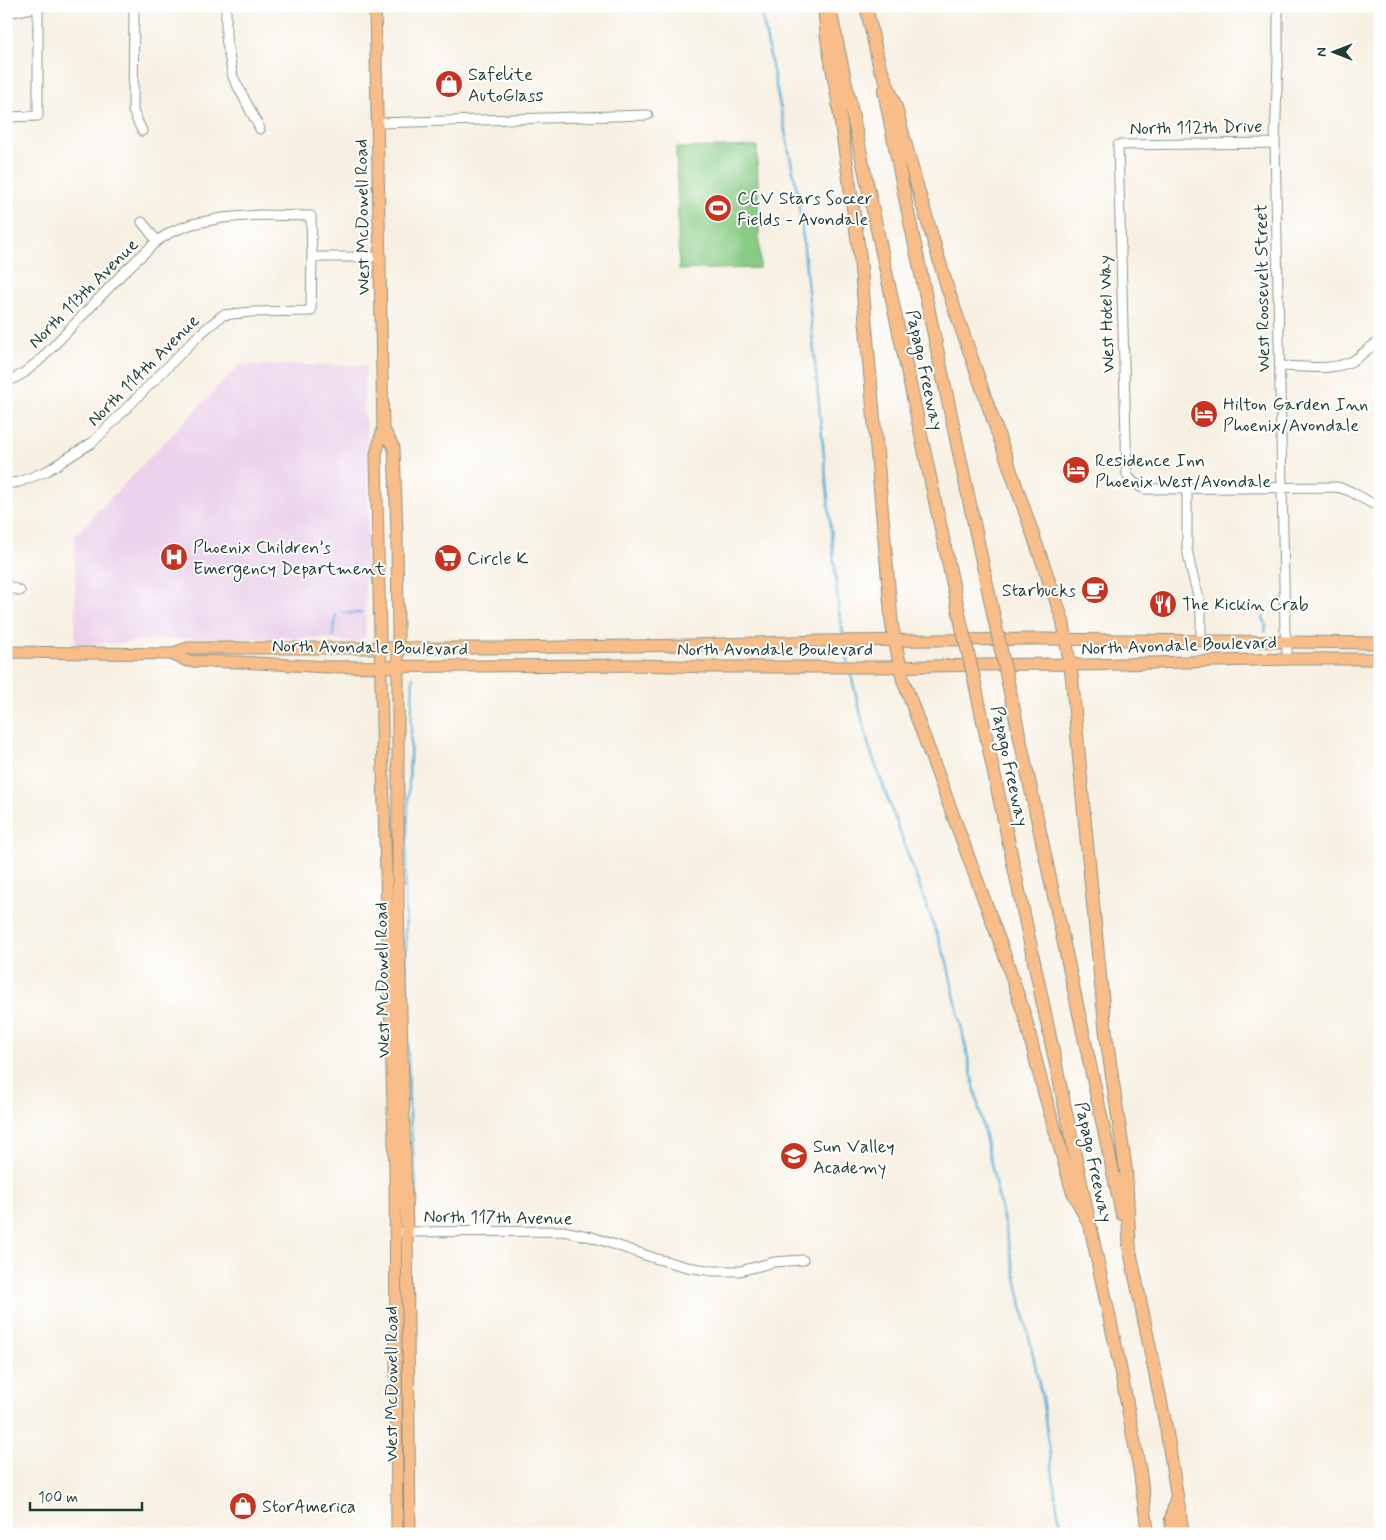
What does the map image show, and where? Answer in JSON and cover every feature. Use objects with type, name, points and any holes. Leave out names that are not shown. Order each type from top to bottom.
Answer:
[{"type":"highway","points":[[824,6],[827,39],[837,95],[861,268],[891,617],[903,680],[1005,956],[1025,1017],[1041,1082],[1072,1190],[1091,1228]]},
{"type":"highway","name":"Papago Freeway","points":[[830,6],[1091,1228],[1140,1472],[1148,1534]]},
{"type":"highway","name":"Papago Freeway","points":[[866,6],[906,203],[1156,1376],[1183,1534]]},
{"type":"highway","points":[[878,61],[895,104],[914,179],[948,290],[1063,621],[1073,688],[1106,1035],[1126,1171],[1130,1253]]},
{"type":"highway","points":[[1173,1534],[1171,1519],[1177,1494]]},
{"type":"main road","name":"West McDowell Road","points":[[375,6],[383,428],[376,454],[394,1163],[397,1534]]},
{"type":"main road","name":"West McDowell Road","points":[[383,428],[394,448],[398,648],[398,913],[407,1232],[410,1534]]},
{"type":"main road","name":"North Avondale Boulevard","points":[[6,652],[171,654],[188,648],[503,648],[823,640],[1066,639],[1380,642]]},
{"type":"main road","points":[[613,666],[614,646]]},
{"type":"main road","name":"North Avondale Boulevard","points":[[171,654],[187,661],[327,667],[1088,665],[1287,659],[1380,659]]},
{"type":"street","points":[[134,6],[133,111],[142,131]]},
{"type":"street","points":[[226,6],[226,38],[234,77],[260,129]]},
{"type":"street","name":"West Roosevelt Street","points":[[1278,6],[1275,143],[1287,659]]},
{"type":"street","points":[[6,12],[40,7],[38,116],[6,117]]},
{"type":"street","points":[[378,124],[648,115]]},
{"type":"street","name":"North 112th Drive","points":[[1118,145],[1275,143]]},
{"type":"street","name":"West Hotel Way","points":[[1118,145],[1126,475],[1131,481],[1145,489],[1187,488]]},
{"type":"street","name":"North 113th Avenue","points":[[6,383],[24,373],[41,359],[118,278],[157,241],[171,232],[192,224],[222,218],[259,215],[311,216],[312,257]]},
{"type":"street","name":"North 113th Avenue","points":[[142,222],[157,241]]},
{"type":"street","points":[[312,257],[380,257]]},
{"type":"street","name":"North 114th Avenue","points":[[6,484],[19,482],[47,471],[93,442],[201,334],[223,315],[251,312],[311,311],[312,257]]},
{"type":"street","points":[[1280,366],[1330,367],[1342,364],[1356,359],[1380,341]]},
{"type":"street","points":[[1201,641],[1202,607],[1187,549],[1187,488],[1337,487],[1350,491],[1371,503],[1380,504]]},
{"type":"street","points":[[6,585],[20,591]]},
{"type":"street","name":"North 117th Avenue","points":[[395,1232],[563,1231],[592,1237],[687,1267],[713,1271],[740,1271],[774,1262],[803,1260]]},
{"type":"shaded area","points":[[239,365],[367,365],[364,381],[364,409],[368,443],[368,522],[365,570],[366,636],[362,640],[351,643],[325,638],[153,639],[121,643],[75,644],[75,535]]},
{"type":"green space","name":"CCV Stars Soccer Fields - Avondale","points":[[757,146],[760,268],[679,270],[676,148]]},
{"type":"waterway","points":[[760,6],[797,191],[839,612],[844,638]]},
{"type":"waterway","points":[[343,613],[361,613]]},
{"type":"waterway","points":[[333,636],[336,616]]},
{"type":"waterway","points":[[1263,617],[1266,626],[1265,632]]},
{"type":"waterway","points":[[845,644],[848,663]]},
{"type":"waterway","points":[[850,671],[869,747],[947,962],[1042,1397],[1058,1513],[1064,1534]]},
{"type":"waterway","points":[[413,677],[405,892],[409,1106],[418,1203]]},
{"type":"place","name":"Safelite AutoGlass","points":[[449,84]]},
{"type":"place","name":"CCV Stars Soccer Fields - Avondale","points":[[718,208]]},
{"type":"place","name":"Hilton Garden Inn Phoenix/Avondale","points":[[1204,414]]},
{"type":"place","name":"Residence Inn Phoenix West/Avondale","points":[[1076,470]]},
{"type":"place","name":"Phoenix Children’s Emergency Department","points":[[174,557]]},
{"type":"place","name":"Circle K","points":[[448,558]]},
{"type":"place","name":"Starbucks","points":[[1095,590]]},
{"type":"place","name":"The Kickin Crab","points":[[1163,604]]},
{"type":"place","name":"Sun Valley Academy","points":[[794,1156]]},
{"type":"place","name":"StorAmerica","points":[[243,1506]]}]
